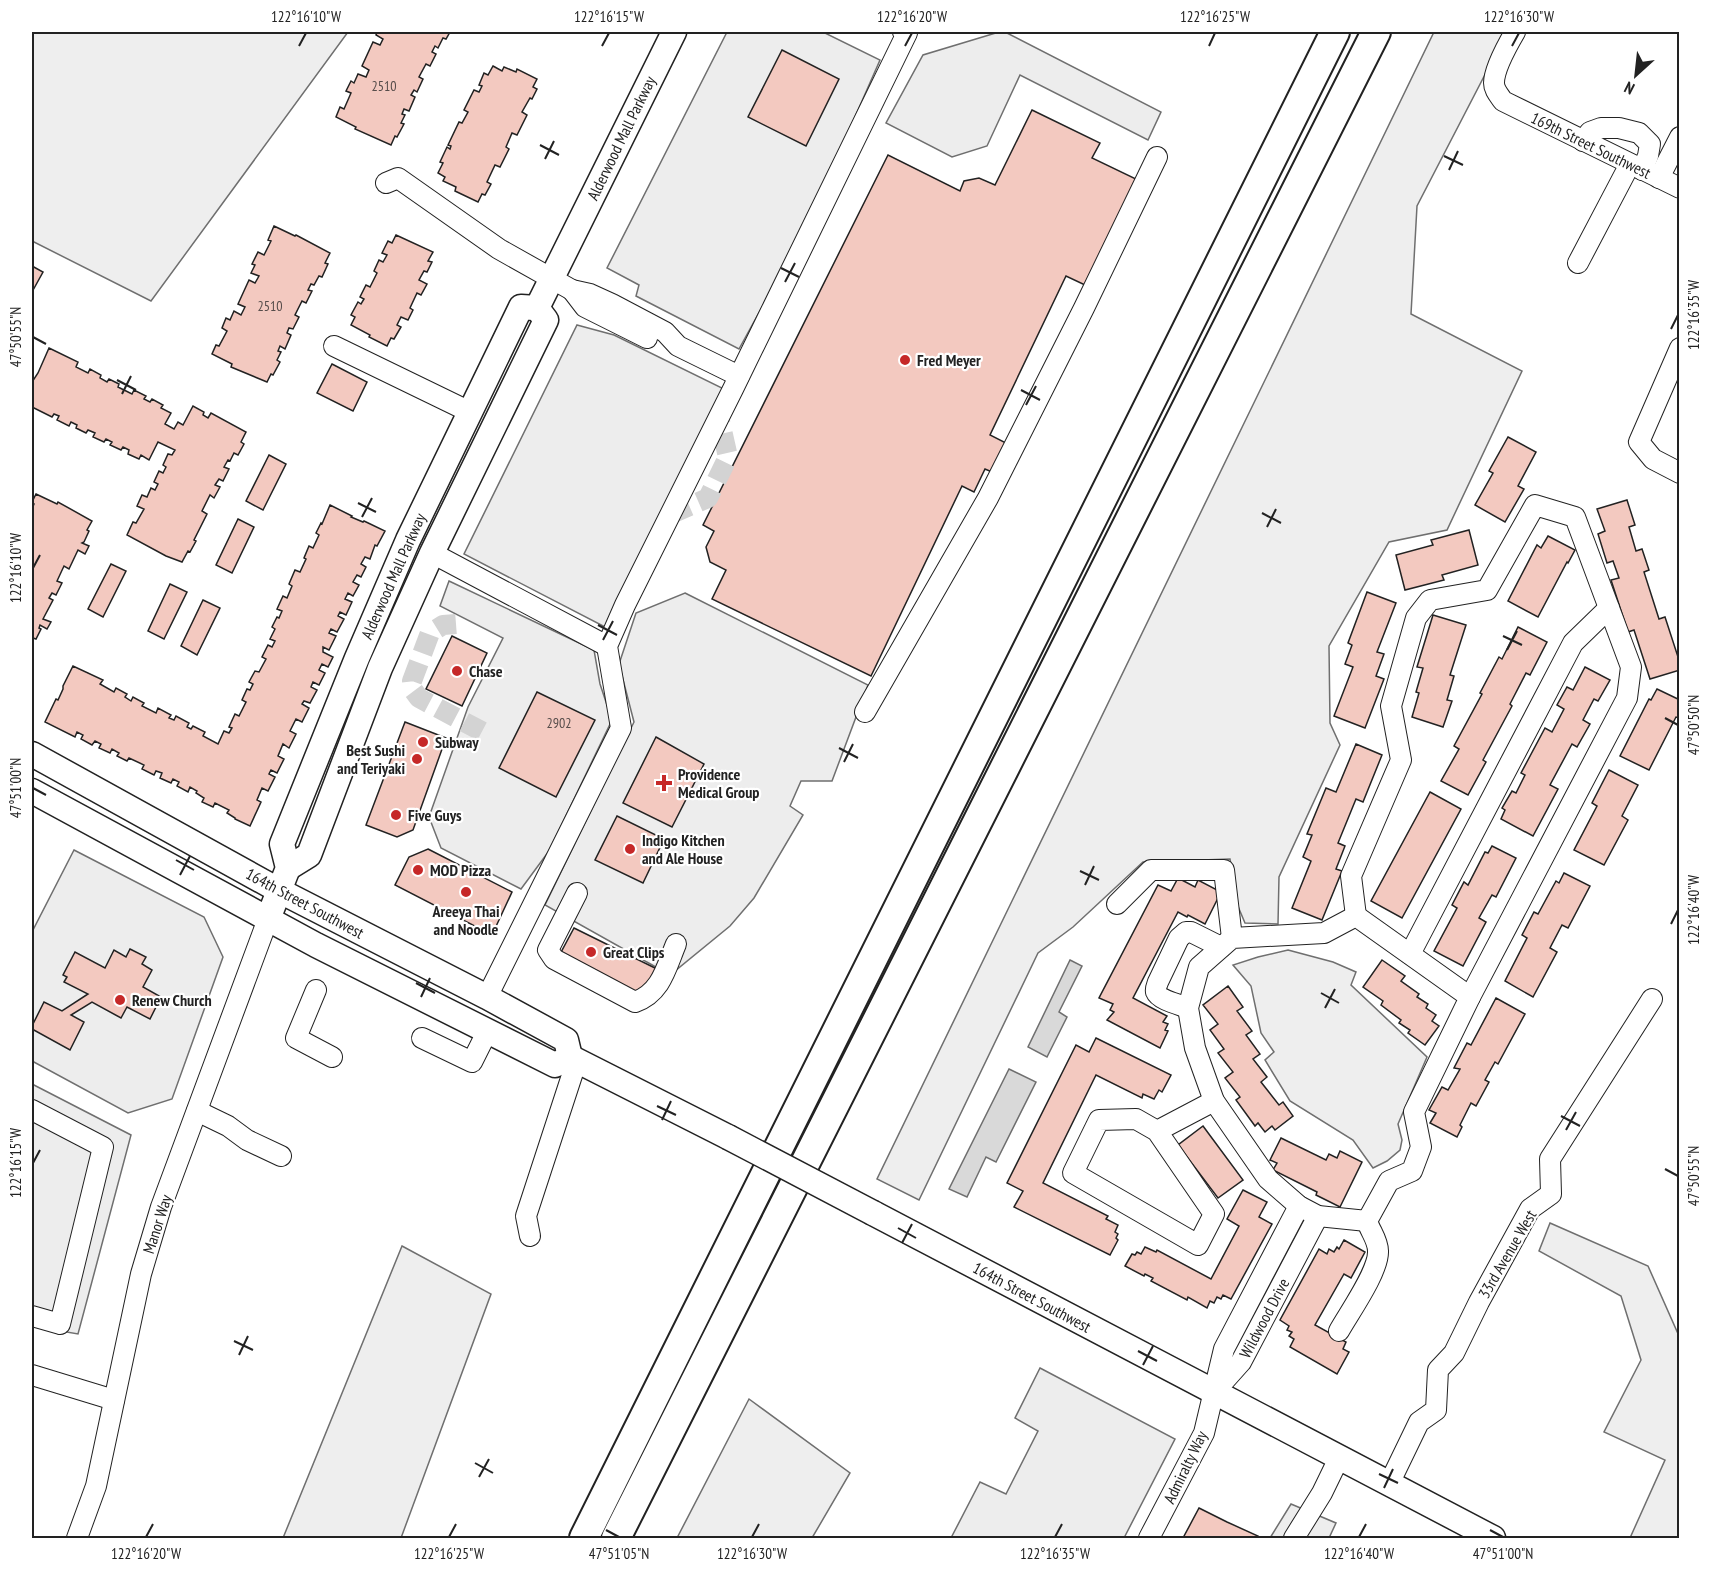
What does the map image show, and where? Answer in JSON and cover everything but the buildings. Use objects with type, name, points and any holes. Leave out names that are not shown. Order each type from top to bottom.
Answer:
[{"type":"highway","points":[[584,1539],[1335,32]]},
{"type":"highway","points":[[616,1539],[1376,32]]},
{"type":"main road","name":"Alderwood Mall Parkway","points":[[268,919],[288,868],[282,844],[357,658],[408,540],[521,307],[537,308],[562,284],[672,32]]},
{"type":"main road","name":"Alderwood Mall Parkway","points":[[288,868],[309,855],[380,668],[432,554],[546,320],[537,308]]},
{"type":"main road","name":"164th Street Southwest","points":[[32,754],[280,891],[566,1040],[574,1058],[1493,1539]]},
{"type":"main road","name":"164th Street Southwest","points":[[32,790],[316,945],[487,1032],[555,1065],[574,1058]]},
{"type":"street","points":[[487,997],[621,728],[607,646],[625,605],[907,33],[903,32]]},
{"type":"street","name":"169th Street Southwest","points":[[1515,32],[1500,61],[1494,82],[1496,91],[1503,101],[1680,188]]},
{"type":"street","points":[[1583,141],[1590,132],[1601,128],[1618,128],[1639,133],[1650,144],[1644,171]]},
{"type":"street","points":[[1578,263],[1644,171],[1680,137]]},
{"type":"street","points":[[865,712],[988,498],[1157,157]]},
{"type":"street","points":[[386,183],[398,178],[499,249],[562,284],[590,294],[633,315],[665,332],[678,346],[739,376]]},
{"type":"street","points":[[334,346],[470,412]]},
{"type":"street","points":[[1680,348],[1639,442],[1653,459],[1680,473]]},
{"type":"street","points":[[1339,1331],[1375,1266],[1378,1253],[1376,1241],[1367,1221],[1389,1181],[1412,1171],[1420,1147],[1414,1112],[1470,997],[1627,698],[1631,667],[1575,517],[1535,505],[1487,590],[1430,600],[1416,618],[1391,706],[1401,760],[1351,876],[1356,916],[1470,997]]},
{"type":"street","points":[[432,554],[607,646]]},
{"type":"street","points":[[1410,954],[1573,643],[1609,608]]},
{"type":"street","points":[[1117,904],[1150,870],[1224,870],[1227,942],[1200,967],[1188,1008],[1195,1048],[1214,1101],[1268,1179],[1299,1206],[1318,1216],[1367,1221]]},
{"type":"street","points":[[577,892],[548,950],[554,959],[635,1002],[645,999],[658,986],[676,944]]},
{"type":"street","points":[[1188,1008],[1160,997],[1155,990],[1179,938],[1186,932],[1227,942],[1324,933],[1356,916]]},
{"type":"street","name":"Manor Way","points":[[77,1539],[96,1486],[141,1274],[161,1207],[268,919]]},
{"type":"street","points":[[316,990],[296,1038],[332,1057]]},
{"type":"street","name":"33rd Avenue West","points":[[1389,1484],[1419,1422],[1436,1410],[1438,1370],[1454,1353],[1530,1209],[1551,1194],[1550,1159],[1652,999]]},
{"type":"street","points":[[422,1038],[472,1062],[487,1032]]},
{"type":"street","points":[[530,1236],[526,1216],[574,1058]]},
{"type":"street","points":[[1157,1131],[1214,1101]]},
{"type":"street","points":[[32,1110],[103,1147],[60,1324],[32,1316]]},
{"type":"street","points":[[197,1111],[228,1126],[247,1140],[281,1156]]},
{"type":"street","points":[[1136,1119],[1157,1131],[1214,1214],[1198,1245],[1073,1173],[1099,1120],[1136,1119]]},
{"type":"street","name":"Wildwood Drive","points":[[1214,1392],[1224,1349],[1299,1206]]},
{"type":"street","name":"Wildwood Drive","points":[[1214,1392],[1241,1362],[1318,1216]]},
{"type":"street","points":[[32,1375],[114,1400]]},
{"type":"street","name":"Admiralty Way","points":[[1149,1539],[1204,1433],[1214,1392]]},
{"type":"street","points":[[1294,1539],[1322,1493],[1339,1458]]},
{"type":"shaded area","points":[[32,32],[348,32],[151,301],[32,241]]},
{"type":"shaded area","points":[[727,32],[823,32],[880,60],[836,160],[772,289],[739,349],[636,296],[639,285],[607,268]]},
{"type":"shaded area","points":[[1005,32],[1161,112],[1148,140],[1020,75],[987,146],[952,157],[886,123],[923,55]]},
{"type":"shaded area","points":[[1434,32],[1507,32],[1417,206],[1411,314],[1522,371],[1447,530],[1389,542],[1329,646],[1330,723],[1340,745],[1279,877],[1278,924],[1245,923],[1237,904],[1230,859],[1143,862],[1073,927],[1038,953],[919,1200],[877,1179]]},
{"type":"shaded area","points":[[577,325],[614,335],[724,389],[605,627],[464,554]]},
{"type":"shaded area","points":[[449,581],[594,650],[600,684],[612,720],[549,851],[521,889],[441,848],[429,817],[468,707],[503,638],[440,606]]},
{"type":"shaded area","points":[[685,593],[868,685],[832,781],[801,781],[790,806],[803,815],[754,898],[730,926],[670,975],[545,905],[634,722],[619,664],[636,613]]},
{"type":"shaded area","points":[[74,850],[204,917],[223,957],[172,1099],[128,1113],[32,1061],[32,932]]},
{"type":"shaded area","points":[[1288,950],[1333,962],[1356,972],[1351,985],[1427,1057],[1398,1124],[1402,1140],[1400,1150],[1387,1161],[1373,1168],[1353,1140],[1290,1101],[1265,1060],[1274,1052],[1261,1033],[1251,986],[1233,965]]},
{"type":"shaded area","points":[[1070,960],[1082,966],[1059,1012],[1067,1017],[1047,1057],[1028,1047]]},
{"type":"shaded area","points":[[1009,1069],[1036,1082],[996,1162],[986,1157],[967,1197],[949,1189]]},
{"type":"shaded area","points":[[32,1084],[131,1135],[78,1334],[32,1326]]},
{"type":"shaded area","points":[[1550,1223],[1648,1266],[1679,1336],[1679,1538],[1630,1538],[1665,1460],[1604,1432],[1641,1360],[1621,1296],[1539,1251]]},
{"type":"shaded area","points":[[402,1246],[491,1294],[401,1538],[283,1538]]},
{"type":"shaded area","points":[[1040,1368],[1175,1439],[1124,1538],[951,1538],[980,1482],[1006,1494],[1038,1431],[1015,1418]]},
{"type":"shaded area","points":[[749,1399],[850,1473],[812,1538],[677,1538]]},
{"type":"shaded area","points":[[1291,1504],[1336,1523],[1329,1538],[1270,1538]]},
{"type":"tunnel","points":[[671,514],[708,498],[728,457],[719,417]]},
{"type":"tunnel","points":[[456,624],[443,625],[430,633],[412,681],[413,690],[419,698],[485,733]]},
{"type":"place","name":"Fred Meyer","points":[[905,360]]},
{"type":"place","name":"Chase","points":[[457,671]]},
{"type":"place","name":"Subway","points":[[423,742]]},
{"type":"place","name":"Best Sushi and Teriyaki","points":[[417,759]]},
{"type":"place","name":"Providence Medical Group","points":[[664,783]]},
{"type":"place","name":"Five Guys","points":[[396,815]]},
{"type":"place","name":"Indigo Kitchen and Ale House","points":[[630,849]]},
{"type":"place","name":"MOD Pizza","points":[[418,870]]},
{"type":"place","name":"Areeya Thai and Noodle","points":[[466,892]]},
{"type":"place","name":"Great Clips","points":[[591,952]]},
{"type":"place","name":"Renew Church","points":[[120,1000]]}]
